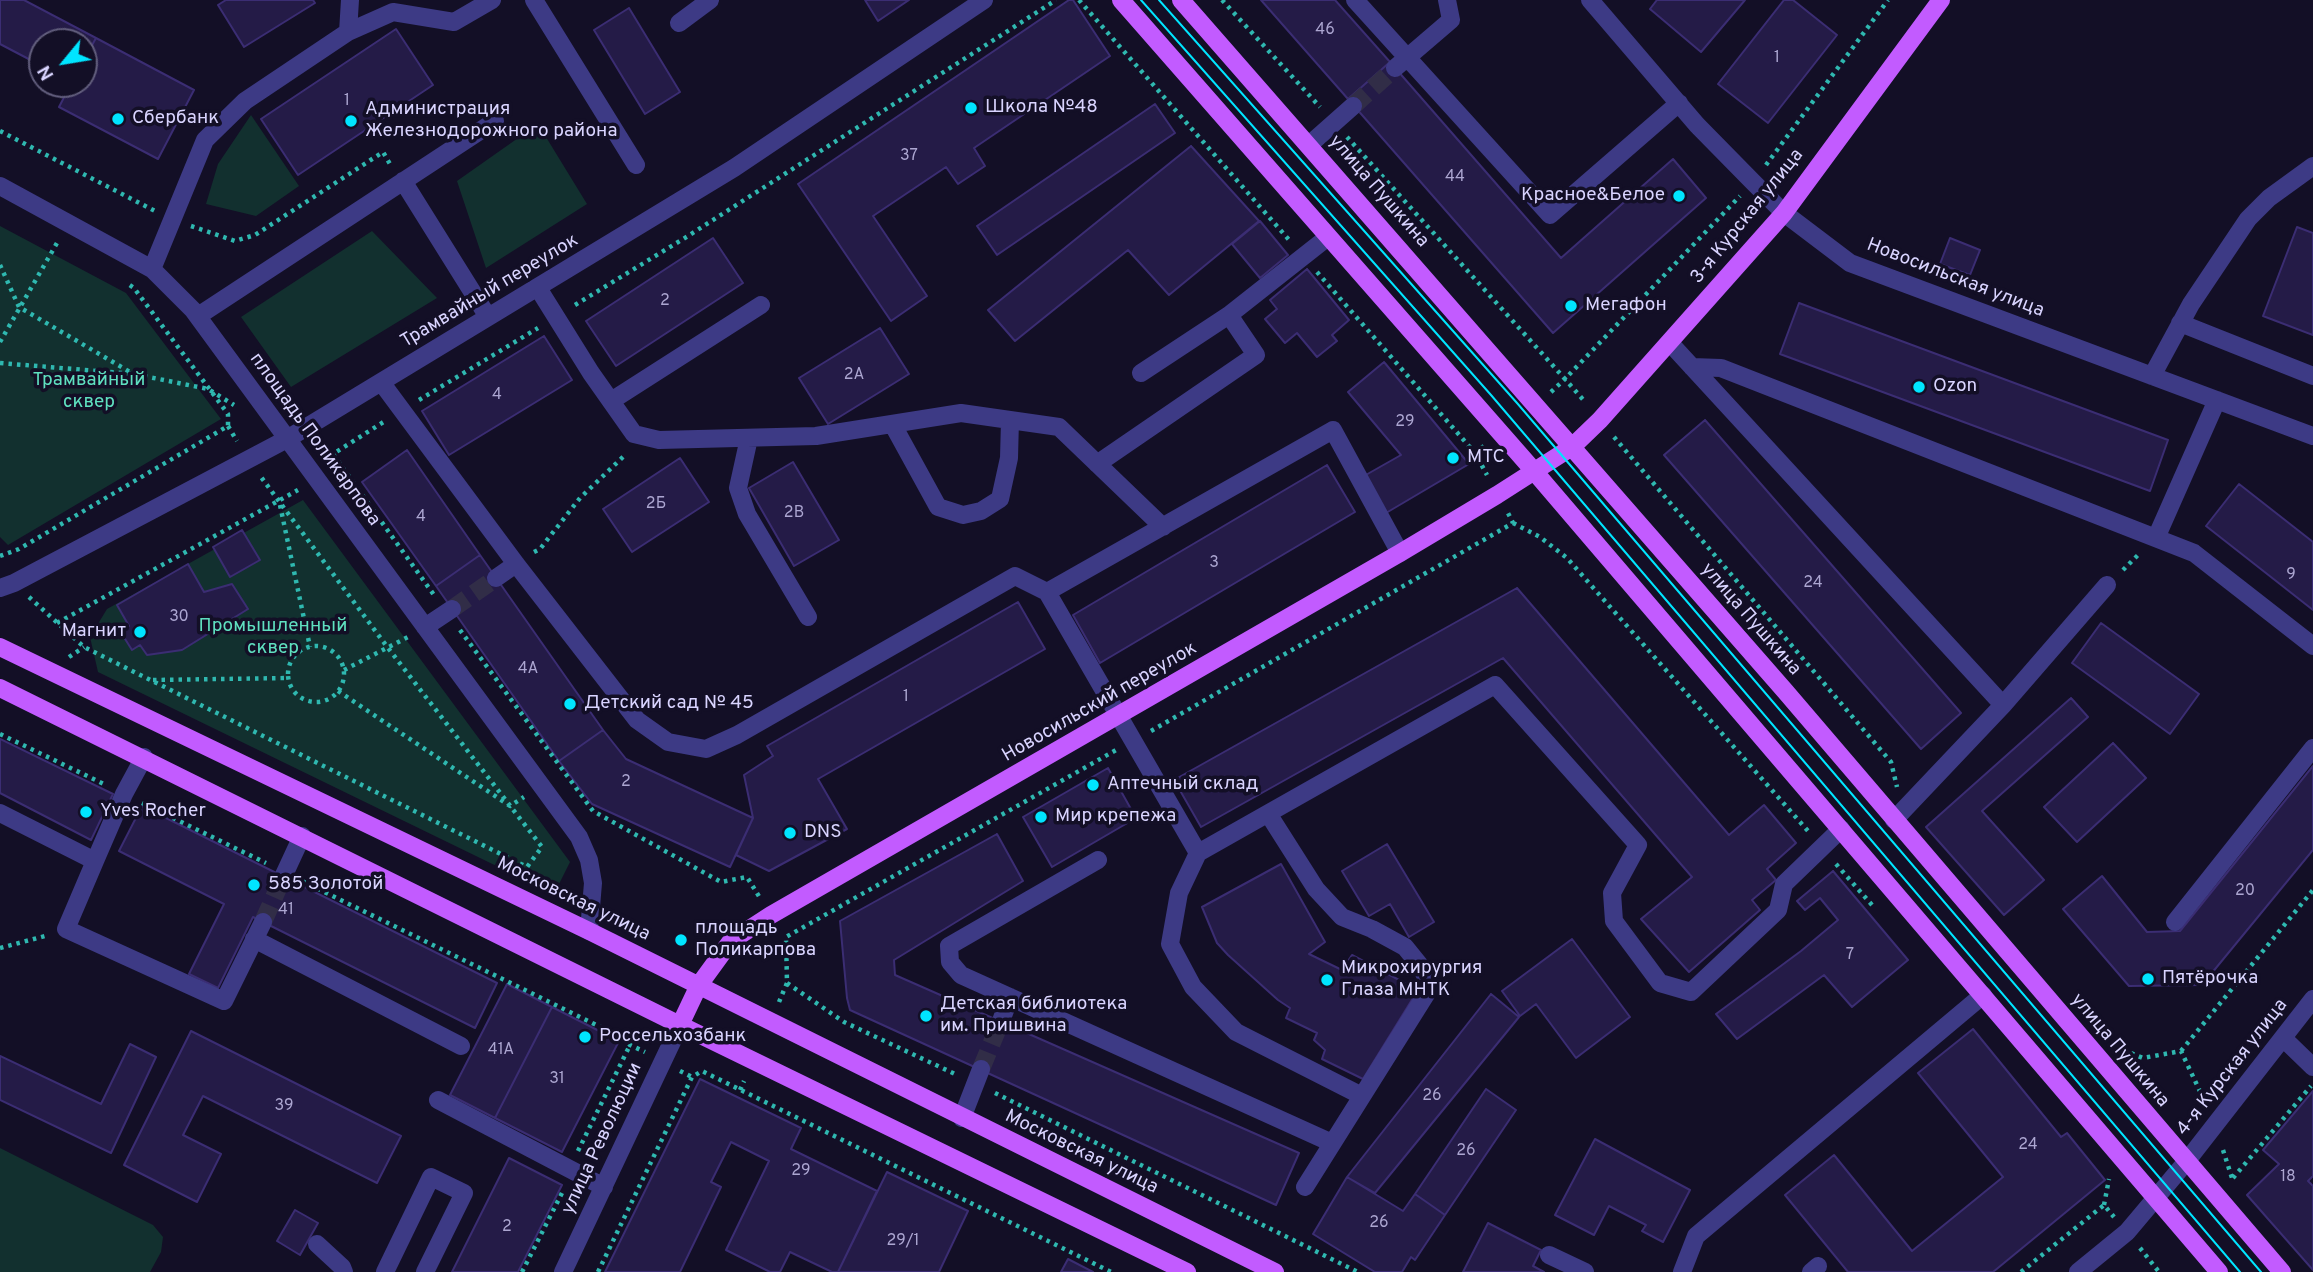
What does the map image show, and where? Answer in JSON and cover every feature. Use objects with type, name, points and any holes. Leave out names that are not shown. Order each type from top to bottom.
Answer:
[{"type":"main road","points":[[1121,0],[1534,471],[2219,1272]]},
{"type":"main road","name":"улица Пушкина","points":[[1181,0],[1898,815],[2186,1162],[2282,1272]]},
{"type":"main road","name":"3-я Курская улица","points":[[1572,447],[1670,343],[1783,213],[1941,0]]},
{"type":"main road","name":"Новосильский переулок","points":[[680,1025],[699,985],[731,942],[771,915],[1400,553],[1572,447]]},
{"type":"main road","name":"Московская улица","points":[[0,647],[589,931],[1275,1272]]},
{"type":"main road","points":[[0,688],[144,757],[680,1025],[1188,1272]]},
{"type":"street","points":[[348,32],[351,0]]},
{"type":"street","points":[[152,269],[205,140],[245,101],[348,32],[393,12],[454,22],[492,0]]},
{"type":"street","points":[[534,0],[636,165]]},
{"type":"street","points":[[679,23],[710,0]]},
{"type":"street","name":"Трамвайный переулок","points":[[7,586],[286,439],[538,288],[734,168],[984,0]]},
{"type":"street","points":[[1355,0],[1401,64],[1550,215],[1678,103]]},
{"type":"street","points":[[1401,64],[1451,20],[1447,0]]},
{"type":"street","name":"Новосильская улица","points":[[1590,0],[1678,103],[1783,213],[1850,262],[2313,436]]},
{"type":"street","points":[[1309,145],[1353,106]]},
{"type":"street","points":[[198,316],[495,121]]},
{"type":"street","points":[[2152,376],[2207,276],[2248,219],[2269,198],[2313,166]]},
{"type":"street","points":[[403,181],[488,317]]},
{"type":"street","name":"площадь Поликарпова","points":[[0,186],[152,269],[198,316],[579,837],[589,860],[593,883],[589,931]]},
{"type":"street","points":[[1141,373],[1228,315],[1328,237]]},
{"type":"street","points":[[538,288],[634,434],[659,440],[816,436],[961,414],[1059,427],[1163,527]]},
{"type":"street","points":[[611,401],[761,305]]},
{"type":"street","points":[[1097,464],[1256,355],[1228,315]]},
{"type":"street","points":[[2180,323],[2313,376]]},
{"type":"street","points":[[1670,343],[2003,705]]},
{"type":"street","points":[[1692,367],[1721,368],[2194,554],[2313,646]]},
{"type":"street","points":[[381,382],[516,564],[637,720],[667,742],[706,750],[737,735],[1015,576],[1047,592],[1198,853]]},
{"type":"street","points":[[2156,538],[2217,400]]},
{"type":"street","points":[[893,425],[939,507],[964,514],[981,511],[1000,499],[1009,458],[1010,420]]},
{"type":"street","points":[[1047,592],[1333,430],[1400,553]]},
{"type":"street","points":[[749,438],[738,488],[747,514],[808,617]]},
{"type":"street","points":[[496,578],[516,564]]},
{"type":"street","points":[[1898,815],[2003,705],[2107,585]]},
{"type":"street","points":[[425,627],[450,611]]},
{"type":"street","points":[[1362,1096],[1236,1032],[1193,987],[1170,944],[1179,893],[1198,853],[1495,685],[1638,845],[1612,893],[1614,920],[1660,983],[1691,992],[1778,910],[1784,884],[1841,829]]},
{"type":"street","points":[[2175,922],[2313,748]]},
{"type":"street","points":[[144,757],[124,794],[66,929],[224,1001],[262,922]]},
{"type":"street","points":[[0,813],[95,861]]},
{"type":"street","points":[[1269,815],[1316,889],[1342,917],[1405,947],[1423,968],[1430,988],[1305,1187]]},
{"type":"street","points":[[284,875],[302,836]]},
{"type":"street","points":[[1098,860],[949,946],[950,962],[961,975],[1332,1143]]},
{"type":"street","points":[[254,939],[461,1046]]},
{"type":"street","points":[[1682,1272],[1696,1236],[1983,995]]},
{"type":"street","points":[[1001,1021],[1010,997]]},
{"type":"street","name":"4-я Курская улица","points":[[2078,1272],[2127,1232],[2186,1162],[2313,999]]},
{"type":"street","name":"улица Революции","points":[[563,1272],[680,1025]]},
{"type":"street","points":[[2283,1038],[2313,1067]]},
{"type":"street","points":[[962,1118],[978,1076]]},
{"type":"street","points":[[438,1100],[604,1187]]},
{"type":"street","points":[[385,1272],[431,1177],[464,1193],[425,1272]]},
{"type":"street","points":[[317,1244],[344,1272]]},
{"type":"street","points":[[1549,1255],[1585,1272]]},
{"type":"path","points":[[771,1021],[787,983],[786,937],[747,877],[721,882],[593,811],[450,611],[333,454],[688,236],[1056,0]]},
{"type":"path","points":[[786,937],[1513,523],[1475,453],[1079,0]]},
{"type":"path","points":[[0,342],[58,242],[69,249]]},
{"type":"path","points":[[0,265],[19,307],[134,374]]},
{"type":"path","points":[[7,586],[84,647],[527,867],[542,847],[388,648],[279,501],[228,426],[228,414],[134,288],[123,281]]},
{"type":"path","points":[[0,363],[134,374],[208,389]]},
{"type":"path","points":[[1536,405],[1565,379],[1891,762],[1898,815]]},
{"type":"path","points":[[0,556],[19,549],[228,426]]},
{"type":"path","points":[[1475,453],[1501,433]]},
{"type":"path","points":[[516,564],[540,549],[580,498],[625,458],[634,434]]},
{"type":"path","points":[[57,623],[317,480],[340,464]]},
{"type":"path","points":[[279,501],[310,647]]},
{"type":"path","points":[[2107,585],[2156,538]]},
{"type":"path","points":[[344,670],[425,627]]},
{"type":"path","points":[[310,647],[328,649],[336,655],[344,670],[344,680],[338,691],[328,700],[310,702],[295,692],[289,678],[289,665],[294,657],[310,647]]},
{"type":"path","points":[[152,680],[289,678]]},
{"type":"path","points":[[338,691],[510,806]]},
{"type":"path","points":[[0,734],[284,875],[621,1037],[630,1045],[692,1077]]},
{"type":"path","points":[[510,806],[539,784]]},
{"type":"path","points":[[2119,1049],[2143,1058],[2181,1051],[2313,890]]},
{"type":"path","points":[[0,948],[66,929]]},
{"type":"path","points":[[787,983],[844,1022],[978,1076],[1358,1272]]},
{"type":"path","points":[[2181,1051],[2215,1123],[2232,1179],[2231,1191]]},
{"type":"path","points":[[740,1090],[754,1061]]},
{"type":"path","points":[[598,1272],[692,1077],[702,1071],[1111,1272]]},
{"type":"path","points":[[2232,1179],[2313,1084]]},
{"type":"green space","points":[[251,115],[299,186],[256,216],[206,204],[218,164]]},
{"type":"green space","points":[[538,124],[587,204],[486,268],[457,181]]},
{"type":"green space","name":"Трамвайный сквер","points":[[0,226],[126,293],[221,419],[8,545],[0,537]]},
{"type":"green space","points":[[372,231],[437,298],[291,387],[241,317]]},
{"type":"green space","name":"Промышленный сквер","points":[[303,500],[570,862],[554,894],[98,672],[90,637],[107,609]]},
{"type":"green space","points":[[0,1148],[153,1225],[163,1237],[161,1252],[150,1272],[0,1272]]},
{"type":"building","points":[[0,0],[24,0],[77,28],[28,28],[28,59],[0,44]]},
{"type":"building","points":[[226,0],[313,0],[315,3],[244,47],[218,5]]},
{"type":"building","points":[[865,0],[909,0],[878,21]]},
{"type":"building","points":[[1069,0],[1073,0],[1110,56],[974,148],[985,166],[958,184],[946,167],[873,216],[927,296],[891,321],[798,184]]},
{"type":"building","points":[[1261,0],[1335,0],[1390,62],[1348,99]]},
{"type":"building","points":[[1657,0],[1745,0],[1701,52],[1650,9]]},
{"type":"building","points":[[1784,0],[1793,0],[1837,35],[1768,123],[1718,84]]},
{"type":"building","points":[[629,8],[680,92],[645,114],[594,30]]},
{"type":"building","points":[[396,29],[433,85],[298,175],[261,119]]},
{"type":"building","points":[[98,39],[194,90],[158,159],[59,107],[64,98],[98,98]]},
{"type":"building","points":[[1390,62],[1561,258],[1673,159],[1706,198],[1553,333],[1348,99]]},
{"type":"building","points":[[1155,104],[1175,133],[997,255],[977,226]]},
{"type":"building","points":[[1191,146],[1259,221],[1169,295],[1128,250],[1015,341],[988,310]]},
{"type":"building","points":[[1260,221],[1288,255],[1260,278],[1232,244]]},
{"type":"building","points":[[2297,227],[2313,233],[2313,335],[2263,316]]},
{"type":"building","points":[[713,238],[743,283],[616,366],[586,321]]},
{"type":"building","points":[[1950,238],[1980,250],[1970,275],[1940,264]]},
{"type":"building","points":[[1307,269],[1349,320],[1332,335],[1337,341],[1317,357],[1297,333],[1285,343],[1265,319],[1277,309],[1270,300]]},
{"type":"building","points":[[1799,303],[2168,440],[2150,491],[1780,354]]},
{"type":"building","points":[[880,328],[909,374],[828,424],[799,378]]},
{"type":"building","points":[[544,336],[572,380],[449,455],[422,411]]},
{"type":"building","points":[[1384,362],[1469,464],[1386,513],[1364,476],[1401,455],[1348,392]]},
{"type":"building","points":[[1705,420],[1961,713],[1921,749],[1664,455]]},
{"type":"building","points":[[407,450],[480,555],[436,586],[362,482]]},
{"type":"building","points":[[680,458],[709,502],[632,552],[603,509]]},
{"type":"building","points":[[793,462],[839,540],[794,566],[749,488]]},
{"type":"building","points":[[1327,465],[1355,512],[1100,663],[1073,615]]},
{"type":"building","points":[[2239,484],[2313,542],[2313,610],[2206,526]]},
{"type":"building","points":[[242,530],[260,560],[230,577],[213,547]]},
{"type":"building","points":[[480,555],[603,730],[559,761],[436,586]]},
{"type":"building","points":[[188,564],[204,592],[232,584],[248,609],[182,650],[147,655],[140,645],[132,650],[120,631],[129,626],[117,605]]},
{"type":"building","points":[[1517,588],[1729,835],[1764,805],[1796,843],[1767,869],[1776,880],[1752,900],[1760,910],[1689,972],[1641,919],[1692,877],[1503,658],[1201,827],[1174,780]]},
{"type":"building","points":[[1018,602],[1045,649],[818,779],[847,829],[769,871],[736,855],[753,818],[744,775],[773,756],[767,746]]},
{"type":"building","points":[[2101,623],[2199,694],[2170,734],[2072,663]]},
{"type":"building","points":[[2071,698],[2088,717],[1982,811],[2044,880],[2004,915],[1926,827]]},
{"type":"building","points":[[603,730],[626,759],[753,818],[730,867],[592,804],[559,761]]},
{"type":"building","points":[[0,739],[113,794],[91,840],[0,793]]},
{"type":"building","points":[[2113,743],[2146,778],[2077,842],[2044,807]]},
{"type":"building","points":[[2313,766],[2313,850],[2202,985],[2129,986],[2063,909],[2102,876],[2147,932],[2180,931]]},
{"type":"building","points":[[1108,768],[1136,818],[1052,867],[1023,817]]},
{"type":"building","points":[[142,806],[497,983],[475,1028],[253,917],[218,988],[189,974],[224,904],[119,851]]},
{"type":"building","name":"Детская библиотека им. Пришвина","points":[[997,834],[1023,881],[894,960],[895,975],[1299,1153],[1276,1205],[850,1010],[840,921]]},
{"type":"building","points":[[1387,844],[1434,922],[1409,937],[1390,904],[1369,916],[1342,871]]},
{"type":"building","name":"Микрохирургия Глаза МНТК","points":[[1281,864],[1325,942],[1309,954],[1342,970],[1352,955],[1418,990],[1363,1079],[1322,1059],[1325,1050],[1314,1040],[1317,1033],[1286,1018],[1290,1008],[1217,943],[1202,907]]},
{"type":"building","points":[[1833,871],[1908,960],[1852,1007],[1824,975],[1737,1039],[1716,1014],[1838,920],[1820,898],[1805,910],[1797,901]]},
{"type":"building","points":[[1572,939],[1630,1017],[1576,1058],[1536,1004],[1520,1016],[1502,991]]},
{"type":"building","points":[[507,984],[552,1007],[495,1118],[450,1095]]},
{"type":"building","points":[[1491,994],[1519,1017],[1375,1193],[1347,1177]]},
{"type":"building","points":[[552,1007],[619,1041],[562,1152],[495,1118]]},
{"type":"building","points":[[1973,1029],[2061,1137],[2067,1133],[2105,1180],[1993,1272],[1848,1272],[1785,1195],[1834,1155],[1912,1251],[2003,1177],[1918,1073]]},
{"type":"building","points":[[191,1031],[401,1136],[377,1183],[203,1096],[183,1135],[221,1154],[197,1202],[124,1165]]},
{"type":"building","points":[[130,1044],[156,1057],[111,1153],[0,1100],[0,1056],[101,1104]]},
{"type":"building","points":[[700,1079],[801,1128],[791,1149],[877,1191],[838,1272],[832,1272],[790,1252],[780,1272],[770,1272],[726,1250],[769,1161],[731,1142],[711,1182],[721,1187],[680,1272],[605,1272]]},
{"type":"building","points":[[1486,1089],[1516,1110],[1445,1215],[1415,1194]]},
{"type":"building","points":[[2313,1091],[2313,1176],[2308,1181],[2313,1186],[2313,1270],[2247,1195],[2279,1164],[2263,1150]]},
{"type":"building","points":[[1595,1139],[1690,1190],[1663,1242],[1642,1231],[1646,1225],[1609,1206],[1594,1235],[1555,1215]]},
{"type":"building","points":[[509,1158],[562,1185],[518,1272],[452,1272]]},
{"type":"building","points":[[887,1172],[968,1211],[939,1272],[838,1272]]},
{"type":"building","points":[[1347,1177],[1403,1211],[1415,1194],[1445,1215],[1415,1260],[1411,1257],[1402,1272],[1375,1272],[1313,1234]]},
{"type":"building","points":[[295,1210],[318,1223],[300,1255],[277,1241]]},
{"type":"building","points":[[1488,1223],[1541,1250],[1533,1266],[1544,1272],[1463,1272]]},
{"type":"building","points":[[1068,1259],[1093,1272],[1061,1272]]},
{"type":"tunnel","points":[[1353,106],[1395,68]]},
{"type":"tunnel","points":[[452,609],[496,578]]},
{"type":"tunnel","points":[[263,922],[283,877]]},
{"type":"tunnel","points":[[981,1069],[1001,1021]]},
{"type":"tram line","points":[[1141,0],[1491,395],[2240,1272]]},
{"type":"tram line","points":[[1159,0],[1517,403],[2261,1272]]},
{"type":"place","name":"Школа №48","points":[[971,108]]},
{"type":"place","name":"Сбербанк","points":[[118,119]]},
{"type":"place","name":"Администрация Железнодорожного района","points":[[351,121]]},
{"type":"place","name":"Красное&Белое","points":[[1679,196]]},
{"type":"place","name":"Мегафон","points":[[1571,306]]},
{"type":"place","name":"Ozon","points":[[1919,387]]},
{"type":"place","name":"МТС","points":[[1453,458]]},
{"type":"place","name":"Магнит","points":[[140,632]]},
{"type":"place","name":"Детский сад № 45","points":[[570,704]]},
{"type":"place","name":"Аптечный склад","points":[[1093,785]]},
{"type":"place","name":"Yves Rocher","points":[[86,812]]},
{"type":"place","name":"Мир крепежа","points":[[1041,817]]},
{"type":"place","name":"DNS","points":[[790,833]]},
{"type":"place","name":"585 Золотой","points":[[254,885]]},
{"type":"place","name":"площадь Поликарпова","points":[[681,940]]},
{"type":"place","name":"Пятёрочка","points":[[2148,979]]},
{"type":"place","name":"Микрохирургия Глаза МНТК","points":[[1327,980]]},
{"type":"place","name":"Детская библиотека им. Пришвина","points":[[926,1016]]},
{"type":"place","name":"Россельхозбанк","points":[[585,1037]]}]
